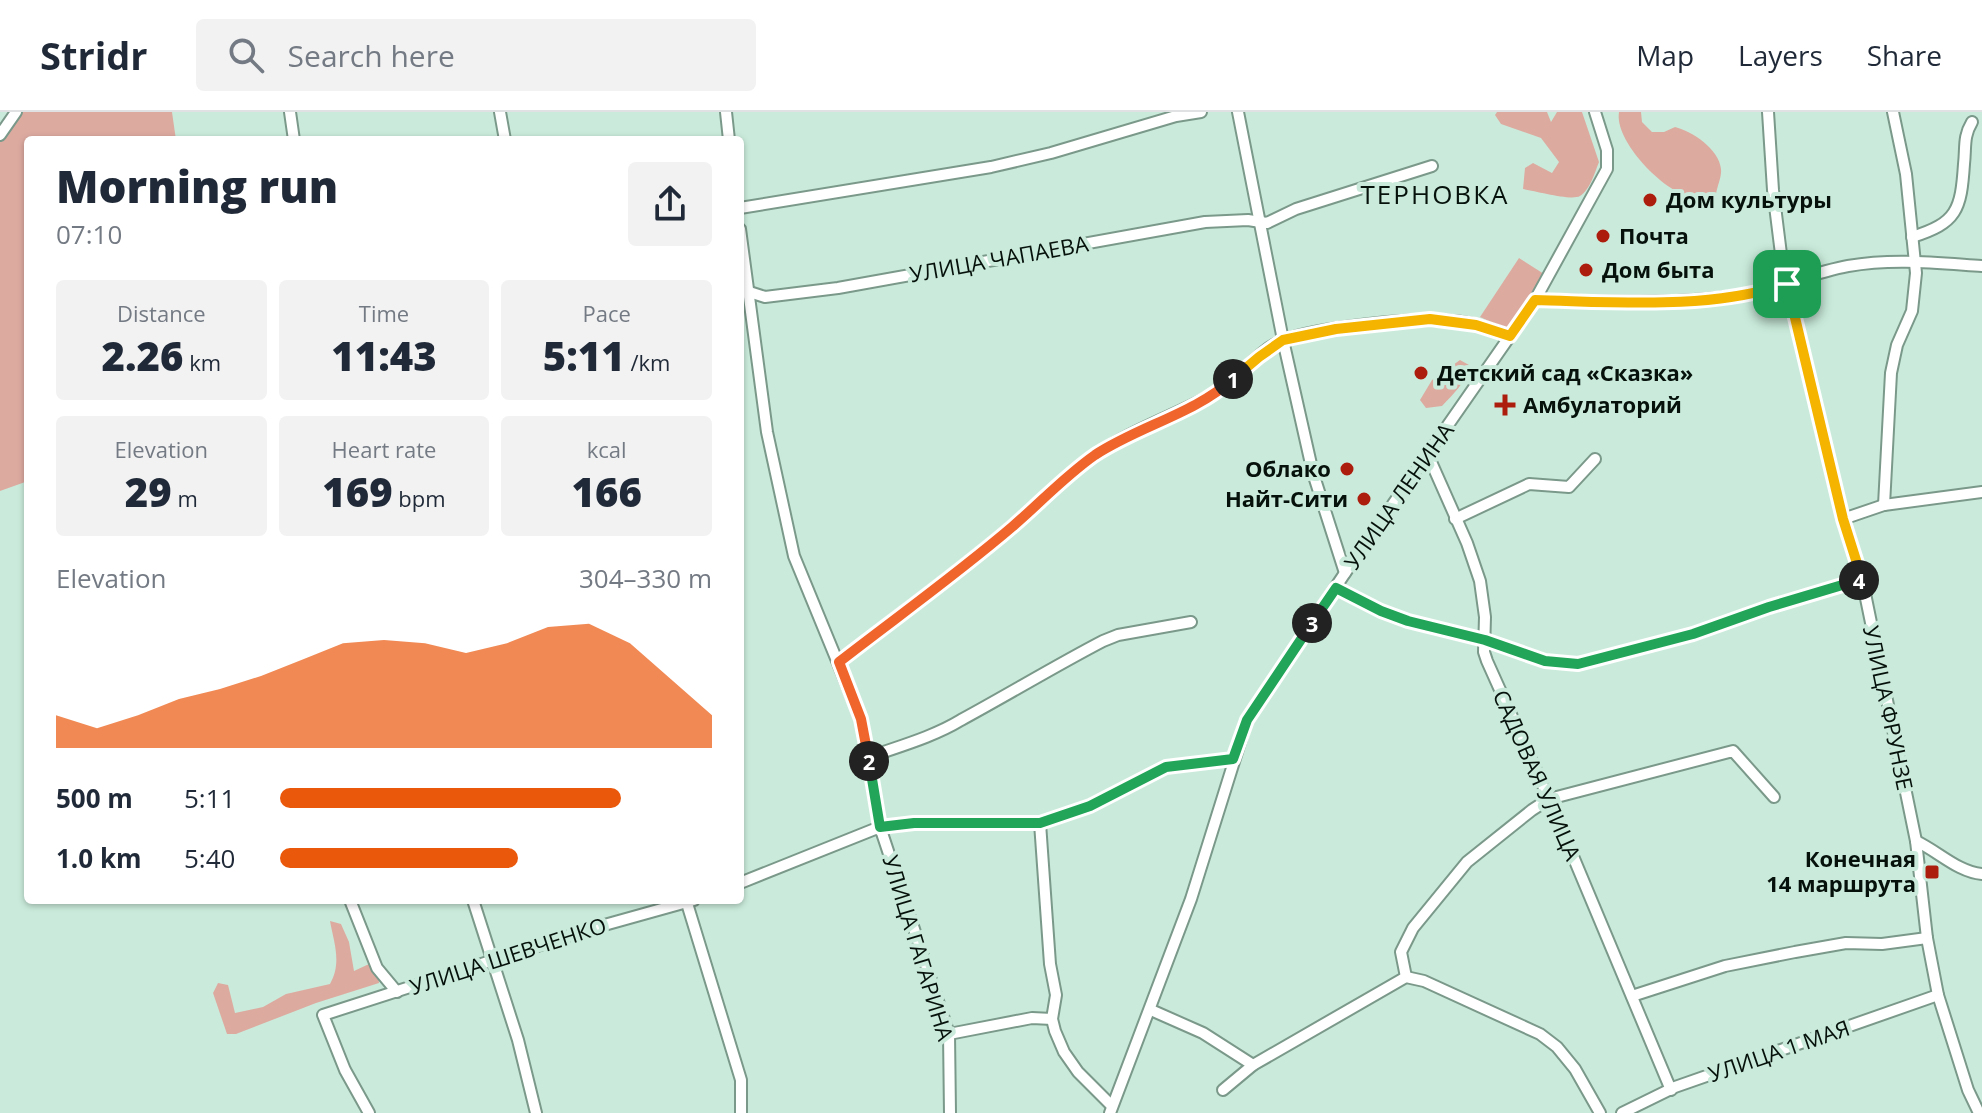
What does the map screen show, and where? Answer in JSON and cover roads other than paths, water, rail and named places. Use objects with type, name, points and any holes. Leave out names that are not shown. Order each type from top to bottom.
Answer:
[{"type":"street","points":[[0,135],[16,112]]},
{"type":"street","points":[[290,112],[293,136]]},
{"type":"street","points":[[500,112],[504,136]]},
{"type":"street","points":[[726,112],[729,136]]},
{"type":"street","points":[[744,207],[991,167],[1051,153],[1176,116],[1201,112]]},
{"type":"street","points":[[1238,112],[1258,224],[1313,473],[1345,573]]},
{"type":"street","name":"УЛИЦА ЛЕНИНА","points":[[1111,1109],[1191,899],[1233,759],[1253,711],[1535,300],[1607,169],[1607,150],[1595,112]]},
{"type":"street","name":"УЛИЦА ФРУНЗЕ","points":[[1768,112],[1782,262],[1843,519],[1862,579],[1916,841],[1927,938],[1938,995],[1968,1090],[1979,1113]]},
{"type":"street","points":[[1884,505],[1891,373],[1897,345],[1912,311],[1916,292],[1906,174],[1893,112]]},
{"type":"street","points":[[1912,237],[1943,226],[1956,211],[1964,163],[1964,135],[1972,122]]},
{"type":"street","points":[[1258,224],[1432,166]]},
{"type":"street","name":"УЛИЦА ЧАПАЕВА","points":[[744,290],[765,297],[838,288],[1205,222],[1248,220],[1258,224]]},
{"type":"street","points":[[1535,300],[1692,301],[1763,292],[1845,266],[1886,260],[1982,266]]},
{"type":"street","name":"УЛИЦА ГАГАРИНА","points":[[744,290],[767,432],[794,556],[861,719],[880,827],[949,1034],[950,1113]]},
{"type":"street","points":[[839,662],[1012,527],[1058,483],[1095,455],[1134,431],[1195,405],[1224,388],[1283,340],[1336,329],[1430,319],[1476,325],[1510,336]]},
{"type":"street","name":"САДОВАЯ УЛИЦА","points":[[1428,455],[1467,543],[1480,581],[1487,661],[1549,799],[1671,1090]]},
{"type":"street","points":[[1455,519],[1529,484],[1569,487],[1595,459]]},
{"type":"street","points":[[1843,519],[1884,505],[1982,492]]},
{"type":"street","points":[[1336,588],[1408,621],[1485,640],[1545,661],[1578,664],[1693,634],[1862,579]]},
{"type":"street","points":[[869,757],[924,738],[960,721],[1103,641],[1118,635],[1191,622]]},
{"type":"street","points":[[1406,977],[1401,952],[1413,928],[1467,862],[1549,799],[1733,751],[1774,797]]},
{"type":"street","points":[[744,881],[880,827],[914,823],[1040,823],[1090,806],[1166,767],[1233,759]]},
{"type":"street","points":[[1040,823],[1050,964],[1056,995],[1052,1019],[1064,1052],[1111,1109]]},
{"type":"street","points":[[1916,841],[1938,851],[1960,868],[1982,874]]},
{"type":"street","points":[[352,904],[377,968],[397,992]]},
{"type":"street","points":[[474,904],[518,1040],[536,1113]]},
{"type":"street","name":"УЛИЦА ШЕВЧЕНКО","points":[[369,1113],[345,1070],[323,1015],[590,929],[678,904]]},
{"type":"street","points":[[690,904],[741,1080],[741,1113]]},
{"type":"street","points":[[1632,996],[1725,966],[1795,952],[1846,943],[1882,944],[1927,938]]},
{"type":"street","points":[[1223,1090],[1253,1065],[1406,977],[1424,981],[1540,1034],[1557,1047],[1575,1069],[1600,1113]]},
{"type":"street","name":"УЛИЦА 1 МАЯ","points":[[1622,1113],[1671,1090],[1938,995]]},
{"type":"street","points":[[1151,1010],[1203,1033],[1253,1065]]},
{"type":"street","points":[[949,1034],[1032,1018],[1052,1019]]},
{"type":"place","name":"Дом культуры","points":[[1650,200]]},
{"type":"place","name":"Почта","points":[[1603,236]]},
{"type":"place","name":"Дом быта","points":[[1586,270]]},
{"type":"place","name":"Детский сад «Сказка»","points":[[1421,373]]},
{"type":"place","name":"Амбулаторий","points":[[1505,405]]},
{"type":"place","name":"Облако","points":[[1347,469]]},
{"type":"place","name":"Найт-Сити","points":[[1364,499]]},
{"type":"place","name":"Конечная 14 маршрута","points":[[1932,872]]},
{"type":"district","name":"ТЕРНОВКА","points":[[1435,195]]}]
